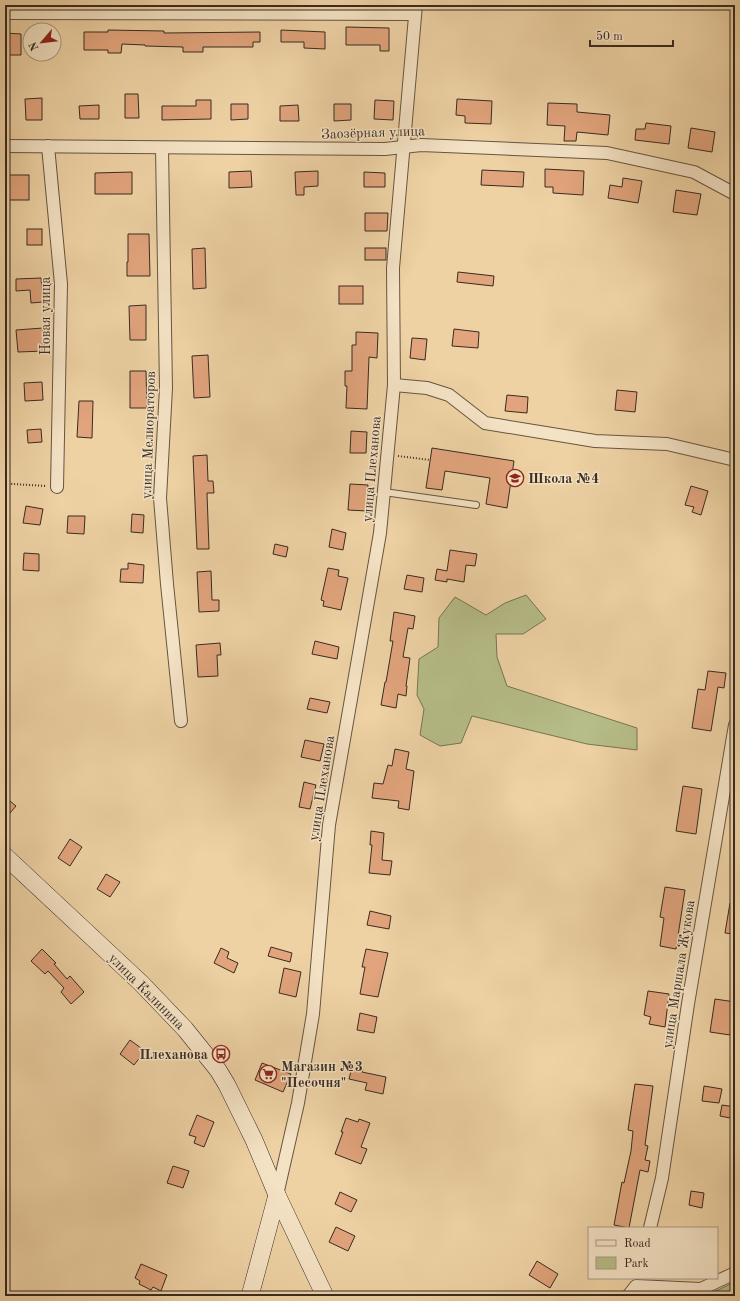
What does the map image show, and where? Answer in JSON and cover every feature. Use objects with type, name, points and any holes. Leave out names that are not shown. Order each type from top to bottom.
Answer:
[{"type":"main road","name":"улица Калинина","points":[[5,856],[141,983],[190,1035],[218,1070],[254,1140],[277,1195],[325,1296]]},
{"type":"main road","points":[[250,1296],[277,1195]]},
{"type":"street","points":[[5,13],[415,9]]},
{"type":"street","name":"улица Плеханова","points":[[277,1195],[298,1103],[313,1014],[329,825],[380,533],[386,455],[394,385],[393,268],[415,9]]},
{"type":"street","name":"Заозёрная улица","points":[[5,146],[385,149],[421,145],[607,153],[694,172],[735,194]]},
{"type":"street","name":"Новая улица","points":[[48,146],[61,284],[57,487]]},
{"type":"street","name":"улица Мелиораторов","points":[[162,148],[166,388],[160,498],[181,721]]},
{"type":"street","points":[[394,385],[427,388],[449,395],[485,423],[595,441],[667,444],[735,460]]},
{"type":"street","name":"улица Маршала Жукова","points":[[650,1227],[662,1178],[688,1004],[735,725]]},
{"type":"street","points":[[628,1296],[637,1282],[701,1289],[735,1272]]},
{"type":"lane","points":[[384,492],[476,505]]},
{"type":"path","points":[[386,455],[430,460]]},
{"type":"path","points":[[5,477],[12,484],[57,487]]},
{"type":"green space","points":[[526,595],[546,619],[523,634],[496,634],[497,657],[507,686],[637,728],[637,750],[587,744],[472,716],[461,743],[440,746],[420,735],[424,709],[417,695],[419,659],[438,647],[439,618],[455,597],[486,615],[505,603]]},
{"type":"green space","points":[[735,1282],[735,1296],[705,1296]]},
{"type":"building","points":[[346,27],[389,28],[389,51],[380,51],[380,45],[346,45]]},
{"type":"building","points":[[108,30],[164,31],[164,33],[260,32],[260,42],[253,42],[253,47],[203,47],[203,52],[183,52],[183,47],[122,44],[121,53],[108,53],[108,50],[84,50],[84,32],[108,32]]},
{"type":"building","points":[[281,30],[325,32],[325,49],[304,48],[304,42],[281,42]]},
{"type":"building","points":[[5,33],[21,34],[21,55],[5,55]]},
{"type":"building","points":[[125,94],[138,94],[139,118],[125,118]]},
{"type":"building","points":[[42,98],[42,120],[26,120],[25,99]]},
{"type":"building","points":[[457,99],[492,101],[491,124],[465,123],[465,116],[456,115]]},
{"type":"building","points":[[196,100],[211,100],[211,119],[162,120],[162,106],[196,106]]},
{"type":"building","points":[[375,100],[394,101],[393,120],[374,119]]},
{"type":"building","points":[[548,103],[577,104],[577,112],[610,115],[608,135],[577,132],[576,141],[564,141],[565,126],[547,125]]},
{"type":"building","points":[[231,104],[248,104],[248,119],[231,120]]},
{"type":"building","points":[[334,104],[351,104],[351,120],[334,121]]},
{"type":"building","points":[[99,105],[99,119],[80,119],[79,106]]},
{"type":"building","points":[[298,105],[299,121],[280,121],[280,106]]},
{"type":"building","points":[[646,123],[671,126],[669,144],[635,140],[636,129],[645,129]]},
{"type":"building","points":[[691,128],[715,132],[712,152],[688,148]]},
{"type":"building","points":[[545,169],[584,171],[583,195],[553,193],[553,187],[545,187]]},
{"type":"building","points":[[482,170],[524,172],[523,187],[481,185]]},
{"type":"building","points":[[251,171],[252,187],[229,188],[229,172]]},
{"type":"building","points":[[318,171],[318,186],[304,187],[304,195],[296,195],[295,172]]},
{"type":"building","points":[[132,172],[132,194],[95,194],[95,173]]},
{"type":"building","points":[[364,172],[385,173],[385,187],[364,187]]},
{"type":"building","points":[[5,175],[29,175],[29,200],[5,200]]},
{"type":"building","points":[[623,178],[642,181],[638,203],[608,198],[610,185],[622,187]]},
{"type":"building","points":[[676,190],[701,194],[697,215],[673,212]]},
{"type":"building","points":[[365,213],[388,213],[387,231],[365,231]]},
{"type":"building","points":[[27,229],[42,229],[42,245],[27,245]]},
{"type":"building","points":[[128,234],[149,234],[150,276],[127,276]]},
{"type":"building","points":[[205,248],[206,288],[193,289],[192,249]]},
{"type":"building","points":[[365,248],[386,248],[386,260],[365,260]]},
{"type":"building","points":[[458,272],[494,276],[493,286],[457,282]]},
{"type":"building","points":[[41,278],[43,302],[31,303],[30,290],[16,291],[16,279]]},
{"type":"building","points":[[339,286],[363,286],[363,304],[339,304]]},
{"type":"building","points":[[146,305],[146,340],[130,340],[129,306]]},
{"type":"building","points":[[43,328],[45,351],[18,352],[16,330]]},
{"type":"building","points":[[454,329],[479,332],[478,348],[452,346]]},
{"type":"building","points":[[356,332],[378,333],[377,358],[369,357],[367,409],[346,408],[347,386],[345,386],[345,371],[352,371],[352,345],[356,345]]},
{"type":"building","points":[[412,338],[427,339],[425,360],[410,358]]},
{"type":"building","points":[[208,355],[210,397],[194,398],[192,356]]},
{"type":"building","points":[[130,371],[146,371],[147,408],[130,408]]},
{"type":"building","points":[[42,382],[43,400],[25,401],[24,383]]},
{"type":"building","points":[[617,390],[637,392],[635,412],[615,410]]},
{"type":"building","points":[[507,395],[528,397],[527,413],[505,411]]},
{"type":"building","points":[[79,401],[93,401],[92,438],[77,437]]},
{"type":"building","points":[[41,429],[42,442],[28,443],[27,430]]},
{"type":"building","points":[[351,431],[367,432],[366,453],[350,453]]},
{"type":"building","points":[[432,448],[514,461],[507,508],[486,504],[490,478],[445,471],[442,490],[426,488]]},
{"type":"building","points":[[207,455],[208,481],[213,481],[214,493],[207,493],[209,549],[197,549],[193,456]]},
{"type":"building","points":[[350,484],[368,485],[367,511],[348,510]]},
{"type":"building","points":[[691,486],[708,491],[701,515],[692,512],[694,507],[685,505]]},
{"type":"building","points":[[26,506],[43,509],[40,525],[23,523]]},
{"type":"building","points":[[132,514],[144,515],[143,533],[131,532]]},
{"type":"building","points":[[68,516],[85,516],[84,534],[67,533]]},
{"type":"building","points":[[332,529],[346,533],[343,550],[329,547]]},
{"type":"building","points":[[275,544],[288,547],[286,557],[273,554]]},
{"type":"building","points":[[450,550],[477,554],[475,566],[466,565],[464,582],[447,579],[447,582],[435,580],[437,569],[447,571]]},
{"type":"building","points":[[24,553],[39,554],[39,571],[23,570]]},
{"type":"building","points":[[128,563],[144,565],[143,583],[120,582],[121,569],[128,569]]},
{"type":"building","points":[[328,568],[339,570],[338,576],[348,578],[341,610],[323,606],[324,601],[321,600]]},
{"type":"building","points":[[211,571],[212,600],[219,600],[219,611],[199,612],[197,572]]},
{"type":"building","points":[[407,575],[424,578],[422,592],[404,589]]},
{"type":"building","points":[[394,612],[415,616],[413,629],[408,628],[403,657],[410,658],[406,696],[398,694],[396,708],[381,705],[393,641],[390,641]]},
{"type":"building","points":[[315,641],[339,647],[337,659],[312,654]]},
{"type":"building","points":[[220,643],[221,655],[217,655],[218,676],[198,677],[196,645]]},
{"type":"building","points":[[708,671],[726,673],[724,688],[718,687],[711,731],[692,728],[698,689],[705,690]]},
{"type":"building","points":[[310,698],[330,702],[327,713],[307,709]]},
{"type":"building","points":[[305,740],[324,744],[320,761],[301,757]]},
{"type":"building","points":[[395,749],[409,752],[406,769],[414,771],[409,810],[398,808],[399,801],[372,798],[374,783],[383,784],[388,765],[392,766]]},
{"type":"building","points":[[304,782],[316,785],[310,809],[299,807]]},
{"type":"building","points":[[683,786],[702,789],[696,834],[676,831]]},
{"type":"building","points":[[5,797],[16,806],[5,819]]},
{"type":"building","points":[[371,831],[384,833],[382,860],[392,861],[390,875],[369,873],[372,845],[370,845]]},
{"type":"building","points":[[70,839],[82,847],[70,866],[58,858]]},
{"type":"building","points":[[106,874],[120,882],[110,897],[97,889]]},
{"type":"building","points":[[665,887],[685,890],[676,949],[660,946],[664,918],[660,917]]},
{"type":"building","points":[[730,903],[735,904],[735,934],[725,933]]},
{"type":"building","points":[[370,911],[391,916],[389,929],[367,925]]},
{"type":"building","points":[[271,947],[292,953],[290,962],[268,956]]},
{"type":"building","points":[[221,948],[229,952],[227,958],[238,963],[234,973],[214,963]]},
{"type":"building","points":[[42,949],[56,963],[54,964],[67,979],[70,976],[84,992],[71,1004],[61,992],[64,988],[48,971],[45,974],[31,961]]},
{"type":"building","points":[[366,949],[388,953],[378,997],[360,994],[365,967],[362,967]]},
{"type":"building","points":[[284,968],[301,972],[296,997],[279,993]]},
{"type":"building","points":[[648,991],[669,994],[665,1027],[649,1024],[651,1017],[644,1015]]},
{"type":"building","points":[[715,999],[735,1002],[730,1035],[710,1032]]},
{"type":"building","points":[[360,1013],[377,1017],[374,1033],[357,1030]]},
{"type":"building","points":[[130,1040],[145,1051],[134,1065],[120,1054]]},
{"type":"building","points":[[262,1063],[291,1074],[283,1092],[255,1080]]},
{"type":"building","points":[[352,1067],[363,1069],[362,1072],[386,1077],[383,1094],[365,1090],[367,1083],[349,1079]]},
{"type":"building","points":[[635,1084],[653,1086],[645,1145],[648,1146],[645,1160],[650,1161],[648,1172],[640,1170],[629,1227],[624,1227],[614,1225],[622,1182],[624,1183],[631,1151],[633,1131],[628,1130]]},
{"type":"building","points":[[704,1086],[722,1089],[719,1103],[702,1101]]},
{"type":"building","points":[[722,1105],[735,1107],[735,1119],[720,1116]]},
{"type":"building","points":[[197,1115],[214,1122],[204,1147],[194,1143],[196,1137],[189,1135]]},
{"type":"building","points":[[346,1118],[358,1122],[359,1119],[370,1123],[361,1147],[367,1149],[361,1164],[335,1154],[343,1132],[341,1132]]},
{"type":"building","points":[[173,1166],[189,1171],[183,1188],[167,1183]]},
{"type":"building","points":[[691,1191],[704,1193],[702,1208],[689,1205]]},
{"type":"building","points":[[340,1192],[357,1200],[351,1212],[335,1204]]},
{"type":"building","points":[[336,1227],[355,1236],[348,1251],[329,1242]]},
{"type":"building","points":[[537,1261],[558,1274],[550,1288],[529,1275]]},
{"type":"building","points":[[141,1264],[167,1275],[161,1291],[153,1287],[151,1290],[139,1284],[140,1281],[135,1278]]},
{"type":"place","name":"Школа №4","points":[[515,478]]},
{"type":"place","name":"Плеханова","points":[[221,1054]]},
{"type":"place","name":"Магазин №3 \"Песочня\"","points":[[268,1074]]}]
